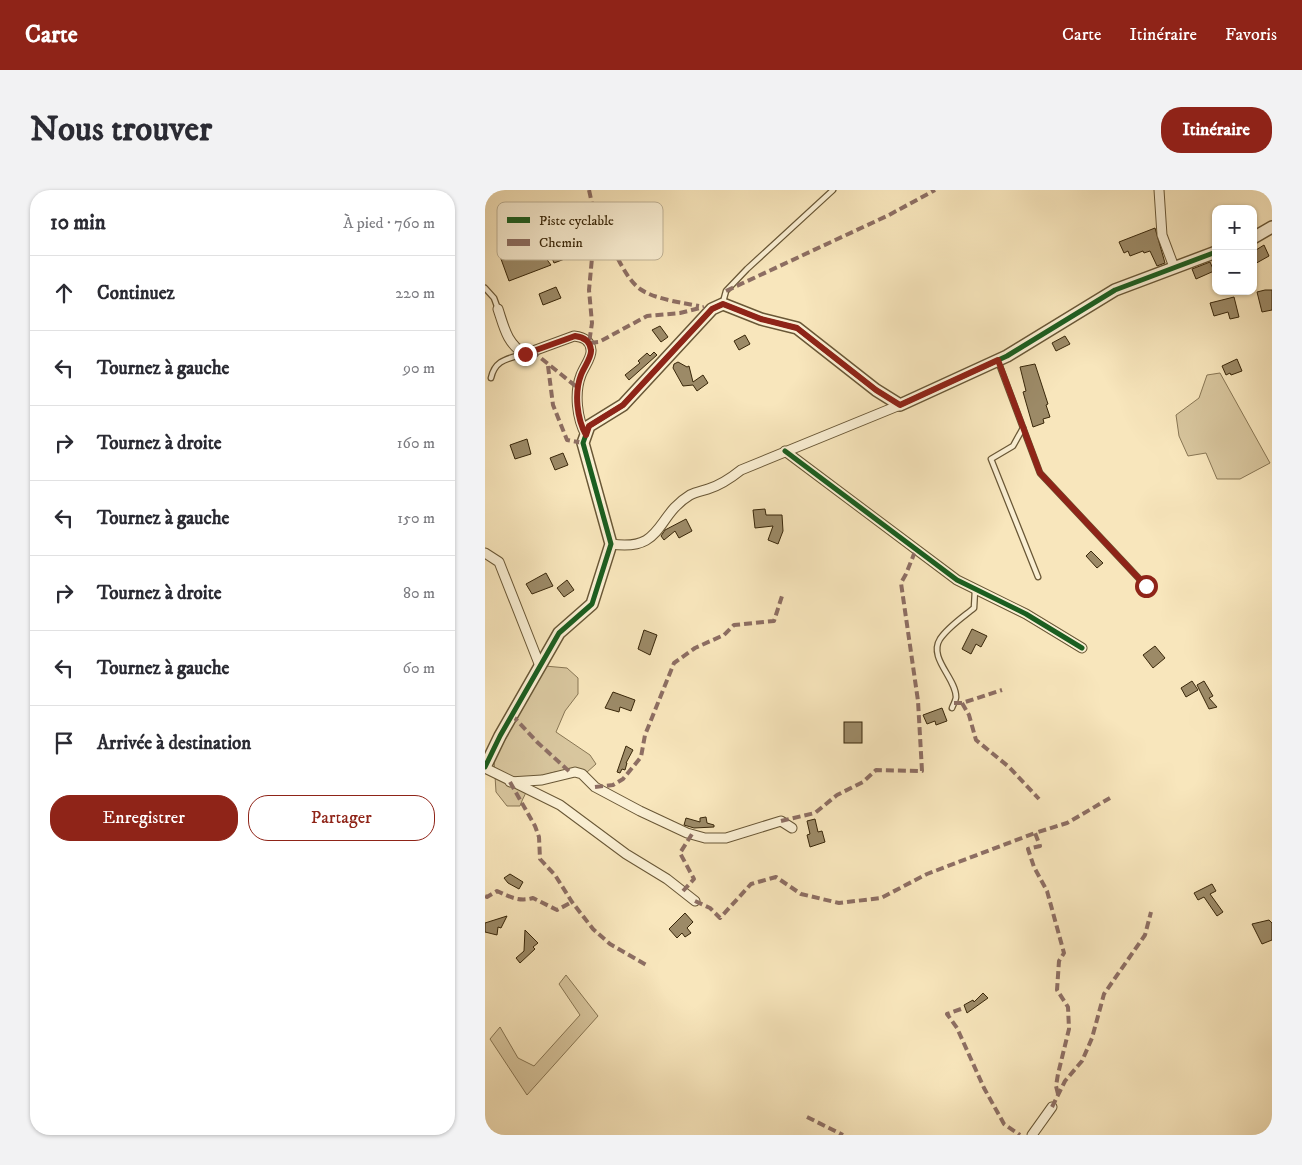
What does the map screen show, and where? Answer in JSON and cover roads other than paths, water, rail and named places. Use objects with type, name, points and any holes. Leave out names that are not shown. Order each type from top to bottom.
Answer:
[{"type":"street","points":[[1159,190],[1162,235],[1174,267]]},
{"type":"street","points":[[1257,236],[1272,227]]},
{"type":"street","points":[[611,544],[629,547],[640,544],[651,538],[674,507],[689,496],[723,483],[741,470],[900,405],[998,360],[1115,290],[1212,253]]},
{"type":"street","points":[[695,901],[667,879],[626,854],[561,805],[510,782],[485,768],[539,666],[559,633],[593,604],[611,544],[583,443],[589,426],[623,405],[712,309],[723,304],[761,319],[797,328],[876,390],[900,405]]},
{"type":"street","points":[[498,309],[508,337],[515,348],[525,354],[575,336],[581,337],[589,343],[591,352],[578,388],[579,424],[586,435]]},
{"type":"street","points":[[785,451],[957,580],[1026,614],[1082,648]]},
{"type":"street","points":[[485,553],[499,562],[539,666]]},
{"type":"street","points":[[510,782],[542,780],[575,772],[582,774],[595,787],[640,811],[687,833],[705,838],[726,838],[781,821],[792,828]]},
{"type":"street","points":[[1032,1135],[1052,1107]]},
{"type":"lane","points":[[723,304],[726,291],[747,269],[833,190]]},
{"type":"lane","points":[[485,288],[495,298],[498,309]]},
{"type":"lane","points":[[491,378],[493,369],[500,361],[525,354]]},
{"type":"lane","points":[[998,360],[1040,473],[1146,586]]},
{"type":"lane","points":[[1023,428],[1013,446],[991,459],[1038,577]]},
{"type":"lane","points":[[952,708],[956,697],[955,692],[937,648],[939,640],[974,608],[975,588]]}]
